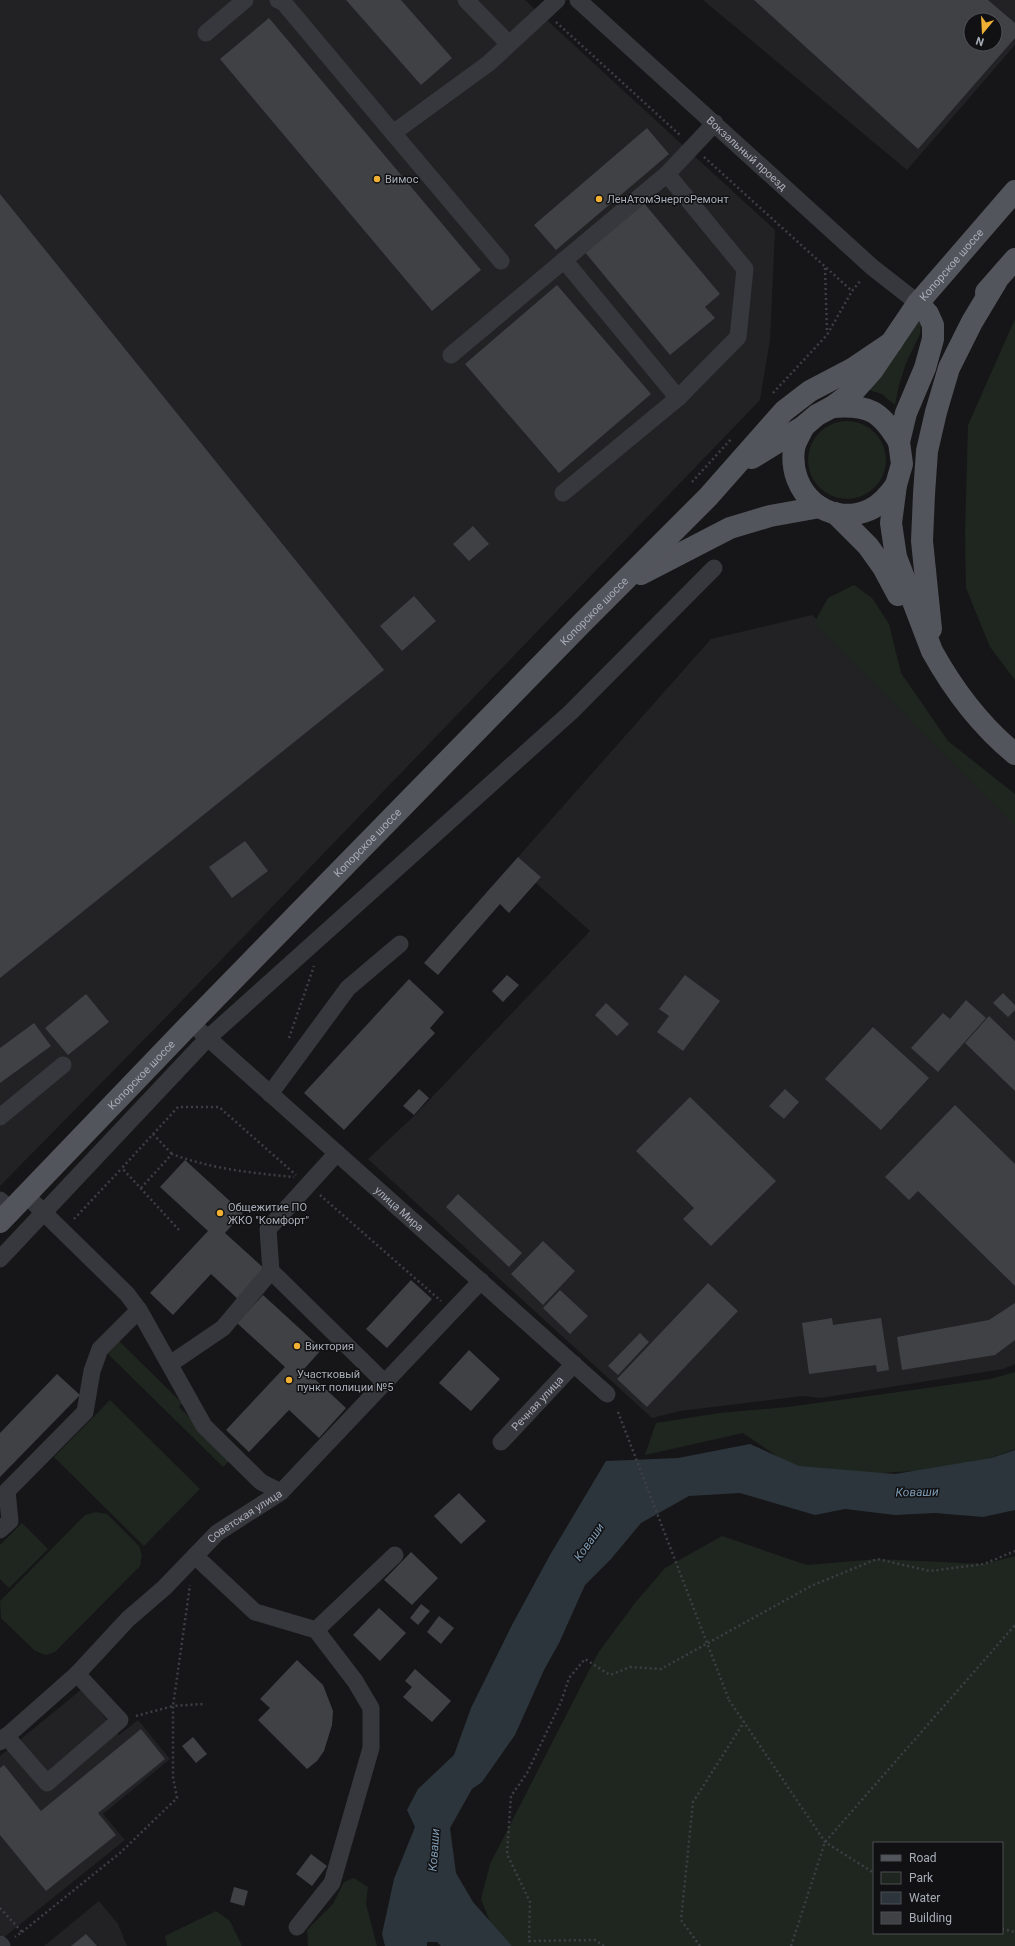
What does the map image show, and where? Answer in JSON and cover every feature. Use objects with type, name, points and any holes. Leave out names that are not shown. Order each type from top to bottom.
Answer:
[{"type":"main road","name":"Копорское шоссе","points":[[832,407],[855,390],[864,381],[918,303],[1015,191]]},
{"type":"main road","points":[[925,368],[952,330],[1015,259]]},
{"type":"main road","points":[[932,650],[930,601],[922,541],[928,452],[936,412],[949,368],[972,322],[996,282]]},
{"type":"main road","points":[[899,442],[906,413],[925,368],[933,339],[933,325],[928,314],[918,303]]},
{"type":"main road","name":"Копорское шоссе","points":[[9,1207],[622,583],[708,498],[784,411],[810,391],[852,369],[892,342]]},
{"type":"main road","points":[[737,466],[804,426],[817,415],[832,407],[853,406],[873,412],[889,424],[899,442],[902,464],[896,486],[891,523],[896,557],[932,650]]},
{"type":"main road","points":[[804,426],[794,447],[794,470],[803,492],[827,510],[868,546],[883,567],[911,622],[932,650],[962,697],[1001,743],[1015,754]]},
{"type":"main road","points":[[622,583],[730,528],[770,516],[827,510],[853,515],[870,510],[885,500],[896,486]]},
{"type":"street","points":[[206,33],[245,0]]},
{"type":"street","points":[[278,0],[284,3],[501,261]]},
{"type":"street","points":[[466,0],[509,44]]},
{"type":"street","points":[[393,133],[489,63],[557,0]]},
{"type":"street","name":"Вокзальный проезд","points":[[578,0],[872,267],[918,303]]},
{"type":"street","points":[[451,355],[667,174],[715,124]]},
{"type":"street","points":[[563,493],[678,398],[738,337],[745,269],[667,174]]},
{"type":"street","points":[[564,260],[678,398]]},
{"type":"street","points":[[0,1259],[208,1038],[571,712],[714,568]]},
{"type":"street","points":[[270,1094],[348,988],[400,944]]},
{"type":"street","name":"улица Мира","points":[[191,1023],[607,1394]]},
{"type":"street","points":[[0,1118],[63,1065]]},
{"type":"street","points":[[338,1154],[268,1229],[271,1271],[384,1382]]},
{"type":"street","points":[[9,1207],[43,1212],[127,1294],[139,1310],[204,1426],[261,1482],[281,1492]]},
{"type":"street","points":[[170,1364],[223,1328],[271,1271]]},
{"type":"street","name":"Советская улица","points":[[3,1739],[76,1674],[128,1619],[164,1588],[217,1533],[281,1492],[481,1281]]},
{"type":"street","points":[[0,1530],[10,1520],[7,1491],[85,1412],[92,1371],[100,1349],[139,1310]]},
{"type":"street","name":"Речная улица","points":[[501,1442],[574,1364]]},
{"type":"street","points":[[316,1630],[395,1555]]},
{"type":"street","points":[[195,1556],[255,1612],[316,1630],[355,1681],[372,1708],[371,1748],[332,1883],[296,1927]]},
{"type":"street","points":[[3,1739],[47,1783],[120,1720],[76,1674]]},
{"type":"path","points":[[825,267],[827,334]]},
{"type":"path","points":[[770,397],[827,334],[852,291],[872,267]]},
{"type":"path","points":[[692,482],[733,437]]},
{"type":"path","points":[[288,1041],[314,965]]},
{"type":"path","points":[[62,1232],[178,1107],[219,1107],[299,1177],[261,1174],[194,1162],[172,1154],[153,1134]]},
{"type":"path","points":[[140,1188],[172,1154]]},
{"type":"path","points":[[122,1168],[180,1230]]},
{"type":"path","points":[[308,1185],[427,1289]]},
{"type":"path","points":[[618,1412],[729,1700],[825,1842],[873,1872]]},
{"type":"path","points":[[604,1946],[595,1940],[529,1941],[530,1902],[507,1854],[511,1796],[527,1773],[561,1702],[569,1678],[585,1659],[610,1675],[630,1667],[661,1668],[811,1586],[878,1560],[930,1571],[984,1564],[1015,1551]]},
{"type":"path","points":[[4,1944],[22,1932],[120,1853],[178,1798],[173,1777],[173,1706],[190,1584]]},
{"type":"path","points":[[791,1946],[825,1842],[1015,1625]]},
{"type":"path","points":[[120,1720],[173,1706],[203,1704]]},
{"type":"path","points":[[700,1946],[681,1920],[693,1802],[744,1722]]},
{"type":"path","points":[[0,1908],[22,1932]]},
{"type":"path","points":[[1003,1929],[1015,1932]]},
{"type":"shaded area","points":[[0,0],[525,0],[775,230],[770,340],[760,400],[170,1013],[0,1186]]},
{"type":"shaded area","points":[[703,0],[1015,0],[1015,45],[907,170]]},
{"type":"shaded area","points":[[812,615],[1015,805],[1015,1364],[1003,1369],[821,1398],[803,1396],[680,1411],[652,1418],[368,1159],[414,1116],[590,931],[536,883],[541,877],[518,857],[711,639]]},
{"type":"shaded area","points":[[82,1689],[119,1735],[138,1720],[170,1759],[103,1814],[125,1840],[3,1938],[0,1934],[0,1756]]},
{"type":"shaded area","points":[[99,1901],[118,1924],[127,1946],[44,1946]]},
{"type":"green space","points":[[919,315],[921,324],[920,334],[906,363],[895,405],[882,394],[866,389]]},
{"type":"green space","points":[[1015,319],[1015,680],[990,647],[966,588],[965,534],[968,425]]},
{"type":"green space","points":[[847,421],[862,424],[869,428],[879,438],[883,445],[886,460],[883,475],[879,482],[869,492],[862,496],[847,499],[832,496],[825,492],[815,482],[811,475],[808,460],[811,445],[815,438],[825,428],[832,424]]},
{"type":"green space","points":[[854,585],[872,598],[889,624],[901,673],[948,741],[1015,794],[1015,826],[814,623],[828,598]]},
{"type":"green space","points":[[117,1339],[182,1403],[179,1407],[231,1459],[223,1467],[105,1351]]},
{"type":"green space","points":[[1015,1372],[1015,1449],[990,1458],[929,1470],[866,1474],[799,1471],[743,1433],[645,1455],[656,1423],[719,1413],[787,1407],[990,1379]]},
{"type":"green space","points":[[110,1400],[200,1489],[144,1546],[54,1457]]},
{"type":"green space","points":[[96,1512],[107,1514],[139,1546],[142,1555],[140,1566],[55,1652],[46,1655],[35,1651],[1,1618],[0,1601],[85,1515]]},
{"type":"green space","points":[[22,1523],[48,1549],[9,1588],[0,1579],[0,1545]]},
{"type":"green space","points":[[722,1536],[807,1565],[878,1559],[984,1564],[1015,1556],[1015,1946],[509,1946],[492,1927],[481,1899],[490,1864],[598,1653],[635,1603],[665,1568]]},
{"type":"green space","points":[[354,1878],[368,1887],[366,1904],[377,1946],[308,1946],[307,1930],[333,1904],[344,1882]]},
{"type":"green space","points":[[216,1911],[230,1921],[242,1946],[167,1946],[165,1936]]},
{"type":"water","name":"Коваши","points":[[750,1444],[799,1466],[895,1474],[991,1458],[1015,1450],[1015,1510],[983,1517],[935,1513],[895,1515],[845,1509],[815,1515],[740,1493],[689,1496],[641,1523],[611,1559],[585,1585],[559,1643],[544,1670],[515,1735],[482,1782],[472,1789],[450,1828],[456,1873],[473,1902],[512,1946],[441,1946],[437,1942],[427,1942],[427,1946],[385,1946],[382,1934],[394,1879],[415,1827],[407,1810],[418,1789],[454,1755],[471,1708],[512,1625],[550,1555],[606,1461],[678,1458]]},
{"type":"building","points":[[346,0],[401,0],[452,58],[421,85]]},
{"type":"building","points":[[754,0],[988,0],[1002,12],[963,12],[963,52],[1003,52],[918,149]]},
{"type":"building","points":[[1003,13],[1015,23],[1015,38],[1003,52]]},
{"type":"building","points":[[269,18],[481,270],[432,311],[220,59]]},
{"type":"building","points":[[647,128],[669,154],[556,250],[534,225]]},
{"type":"building","points":[[0,194],[384,670],[0,978]]},
{"type":"building","points":[[643,202],[720,294],[705,307],[715,318],[670,355],[584,251]]},
{"type":"building","points":[[557,285],[651,394],[559,473],[465,364]]},
{"type":"building","points":[[473,526],[489,544],[469,561],[453,544]]},
{"type":"building","points":[[414,596],[436,621],[402,651],[380,626]]},
{"type":"building","points":[[245,841],[268,871],[232,898],[209,867]]},
{"type":"building","points":[[518,857],[541,877],[509,913],[500,904],[438,975],[424,963]]},
{"type":"building","points":[[507,975],[519,985],[503,1002],[492,991]]},
{"type":"building","points":[[685,975],[720,1001],[683,1051],[657,1032],[669,1016],[659,1009]]},
{"type":"building","points":[[409,979],[444,1012],[430,1028],[435,1033],[344,1130],[304,1093]]},
{"type":"building","points":[[1003,993],[1015,1005],[1015,1010],[1008,1017],[993,1003]]},
{"type":"building","points":[[86,994],[109,1022],[68,1055],[45,1028]]},
{"type":"building","points":[[966,1000],[986,1018],[938,1072],[911,1048],[943,1013],[950,1019]]},
{"type":"building","points":[[606,1003],[629,1024],[617,1036],[595,1015]]},
{"type":"building","points":[[989,1016],[1015,1041],[1015,1091],[965,1043]]},
{"type":"building","points":[[34,1023],[51,1046],[0,1083],[0,1048]]},
{"type":"building","points":[[873,1027],[929,1078],[881,1130],[825,1079]]},
{"type":"building","points":[[419,1089],[429,1098],[414,1115],[403,1106]]},
{"type":"building","points":[[785,1089],[799,1102],[784,1119],[769,1106]]},
{"type":"building","points":[[690,1097],[776,1181],[711,1246],[683,1219],[694,1208],[636,1151]]},
{"type":"building","points":[[955,1105],[1015,1164],[1015,1286],[918,1191],[909,1200],[885,1177]]},
{"type":"building","points":[[185,1160],[243,1213],[225,1233],[268,1272],[241,1302],[211,1274],[173,1315],[150,1293],[208,1231],[160,1187]]},
{"type":"building","points":[[458,1194],[522,1253],[509,1267],[446,1207]]},
{"type":"building","points":[[543,1241],[575,1271],[543,1305],[511,1274]]},
{"type":"building","points":[[411,1280],[432,1299],[387,1348],[366,1329]]},
{"type":"building","points":[[708,1283],[738,1311],[647,1407],[617,1379]]},
{"type":"building","points":[[560,1290],[588,1316],[570,1334],[543,1308]]},
{"type":"building","points":[[263,1295],[322,1349],[304,1369],[346,1408],[319,1438],[289,1410],[249,1452],[226,1430],[285,1367],[237,1323]]},
{"type":"building","points":[[1015,1303],[1015,1340],[995,1355],[902,1370],[897,1337],[989,1320]]},
{"type":"building","points":[[832,1318],[833,1325],[881,1318],[889,1370],[877,1372],[876,1365],[809,1374],[802,1323]]},
{"type":"building","points":[[640,1333],[649,1342],[618,1375],[608,1366]]},
{"type":"building","points":[[469,1350],[500,1379],[471,1411],[439,1383]]},
{"type":"building","points":[[57,1374],[80,1395],[0,1477],[0,1433]]},
{"type":"building","points":[[459,1493],[486,1521],[461,1544],[434,1516]]},
{"type":"building","points":[[411,1552],[438,1578],[412,1605],[384,1580]]},
{"type":"building","points":[[421,1604],[430,1611],[418,1625],[410,1618]]},
{"type":"building","points":[[379,1608],[406,1633],[380,1661],[353,1635]]},
{"type":"building","points":[[439,1616],[454,1628],[441,1644],[427,1632]]},
{"type":"building","points":[[297,1660],[323,1685],[333,1711],[332,1725],[324,1751],[317,1761],[307,1769],[258,1720],[270,1708],[260,1699]]},
{"type":"building","points":[[415,1669],[451,1701],[432,1722],[403,1697],[412,1687],[405,1681]]},
{"type":"building","points":[[141,1729],[165,1759],[98,1813],[116,1835],[46,1891],[0,1835],[0,1768],[4,1765],[41,1811]]},
{"type":"building","points":[[193,1737],[207,1754],[196,1763],[182,1746]]},
{"type":"building","points":[[311,1854],[327,1866],[312,1886],[296,1874]]},
{"type":"building","points":[[234,1887],[248,1891],[244,1906],[230,1902]]},
{"type":"building","points":[[86,1934],[97,1946],[71,1946]]},
{"type":"place","name":"Вимос","points":[[377,179]]},
{"type":"place","name":"ЛенАтомЭнергоРемонт","points":[[599,199]]},
{"type":"place","name":"Общежитие ПО ЖКО \"Комфорт\"","points":[[220,1213]]},
{"type":"place","name":"Виктория","points":[[297,1346]]},
{"type":"place","name":"Участковый пункт полиции №5","points":[[289,1380]]}]
